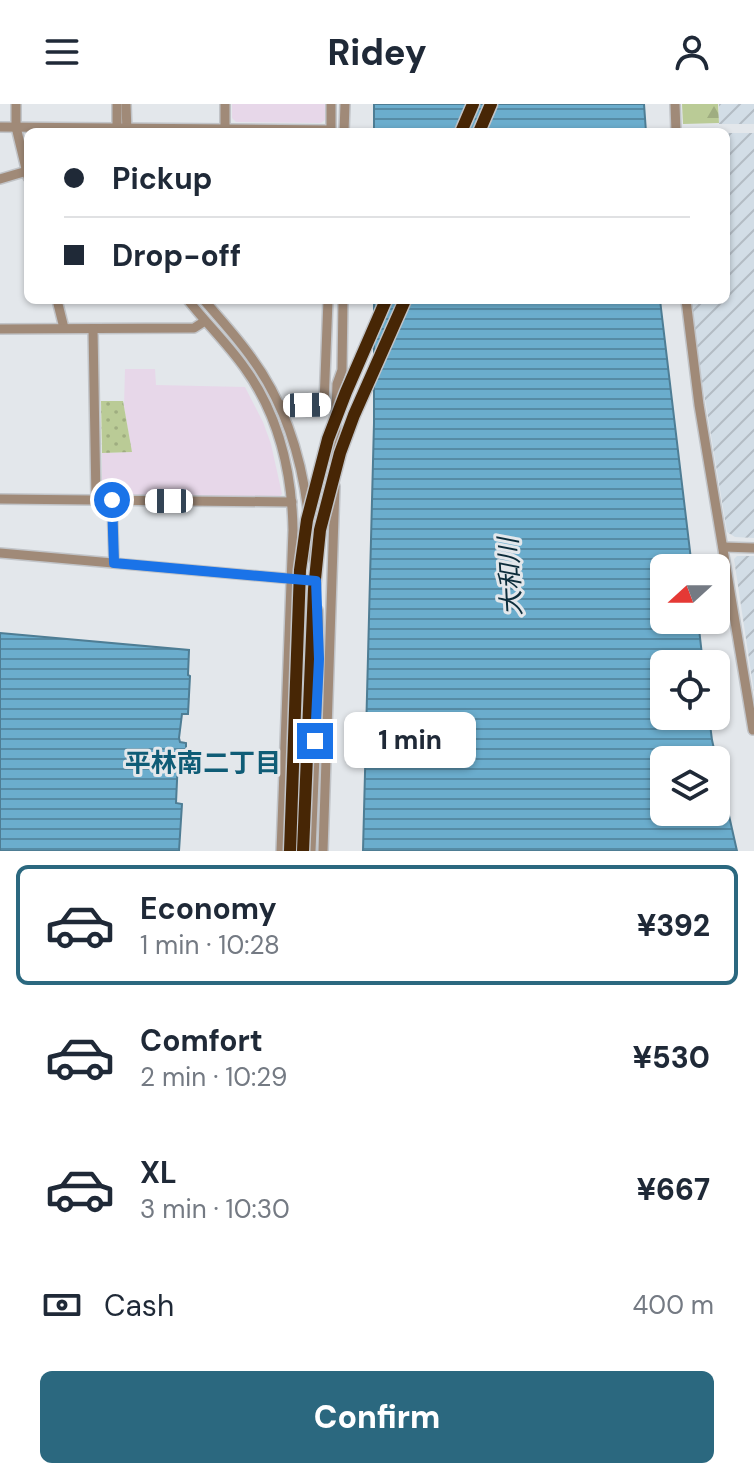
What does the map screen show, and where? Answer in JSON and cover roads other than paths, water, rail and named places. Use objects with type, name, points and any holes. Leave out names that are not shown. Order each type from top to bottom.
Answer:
[{"type":"highway","points":[[463,128],[473,104]]},
{"type":"highway","points":[[481,128],[491,104]]},
{"type":"highway","points":[[290,851],[300,570],[307,520],[328,439],[384,304]]},
{"type":"highway","points":[[303,851],[314,589],[320,530],[344,440],[403,304]]},
{"type":"street","points":[[16,104],[16,127],[24,161]]},
{"type":"street","points":[[117,104],[122,128]]},
{"type":"street","points":[[122,128],[126,104]]},
{"type":"street","points":[[225,104],[225,128]]},
{"type":"street","points":[[331,104],[331,128]]},
{"type":"street","points":[[344,128],[345,104]]},
{"type":"street","points":[[675,104],[676,128]]},
{"type":"street","points":[[0,127],[51,128]]},
{"type":"street","points":[[0,179],[24,175]]},
{"type":"street","points":[[58,304],[64,328]]},
{"type":"street","points":[[191,304],[243,364],[264,399],[286,462],[293,530],[281,851]]},
{"type":"street","points":[[207,304],[251,356],[271,387],[298,458],[305,491],[316,581],[319,659],[311,851]]},
{"type":"street","points":[[280,405],[324,404],[328,304]]},
{"type":"street","points":[[323,851],[337,384],[342,370],[343,304]]},
{"type":"street","points":[[686,304],[699,405],[753,730]]},
{"type":"street","points":[[0,329],[194,328],[205,321]]},
{"type":"street","points":[[93,329],[96,500]]},
{"type":"street","points":[[0,499],[292,502]]},
{"type":"street","points":[[112,500],[114,563]]},
{"type":"street","points":[[723,547],[754,548]]},
{"type":"street","points":[[0,553],[316,581]]},
{"type":"water","points":[[374,104],[644,104],[646,128],[374,128]]},
{"type":"water","name":"大和川","points":[[374,304],[660,304],[690,554],[650,554],[650,634],[700,634],[701,650],[650,650],[650,730],[711,730],[713,746],[650,746],[650,826],[730,826],[730,820],[737,851],[363,851]]},
{"type":"water","points":[[0,633],[189,650],[188,714],[182,714],[179,738],[180,742],[186,743],[186,759],[178,759],[176,803],[182,804],[179,851],[0,851]]},
{"type":"district","name":"平林南二丁目","points":[[203,763]]}]
